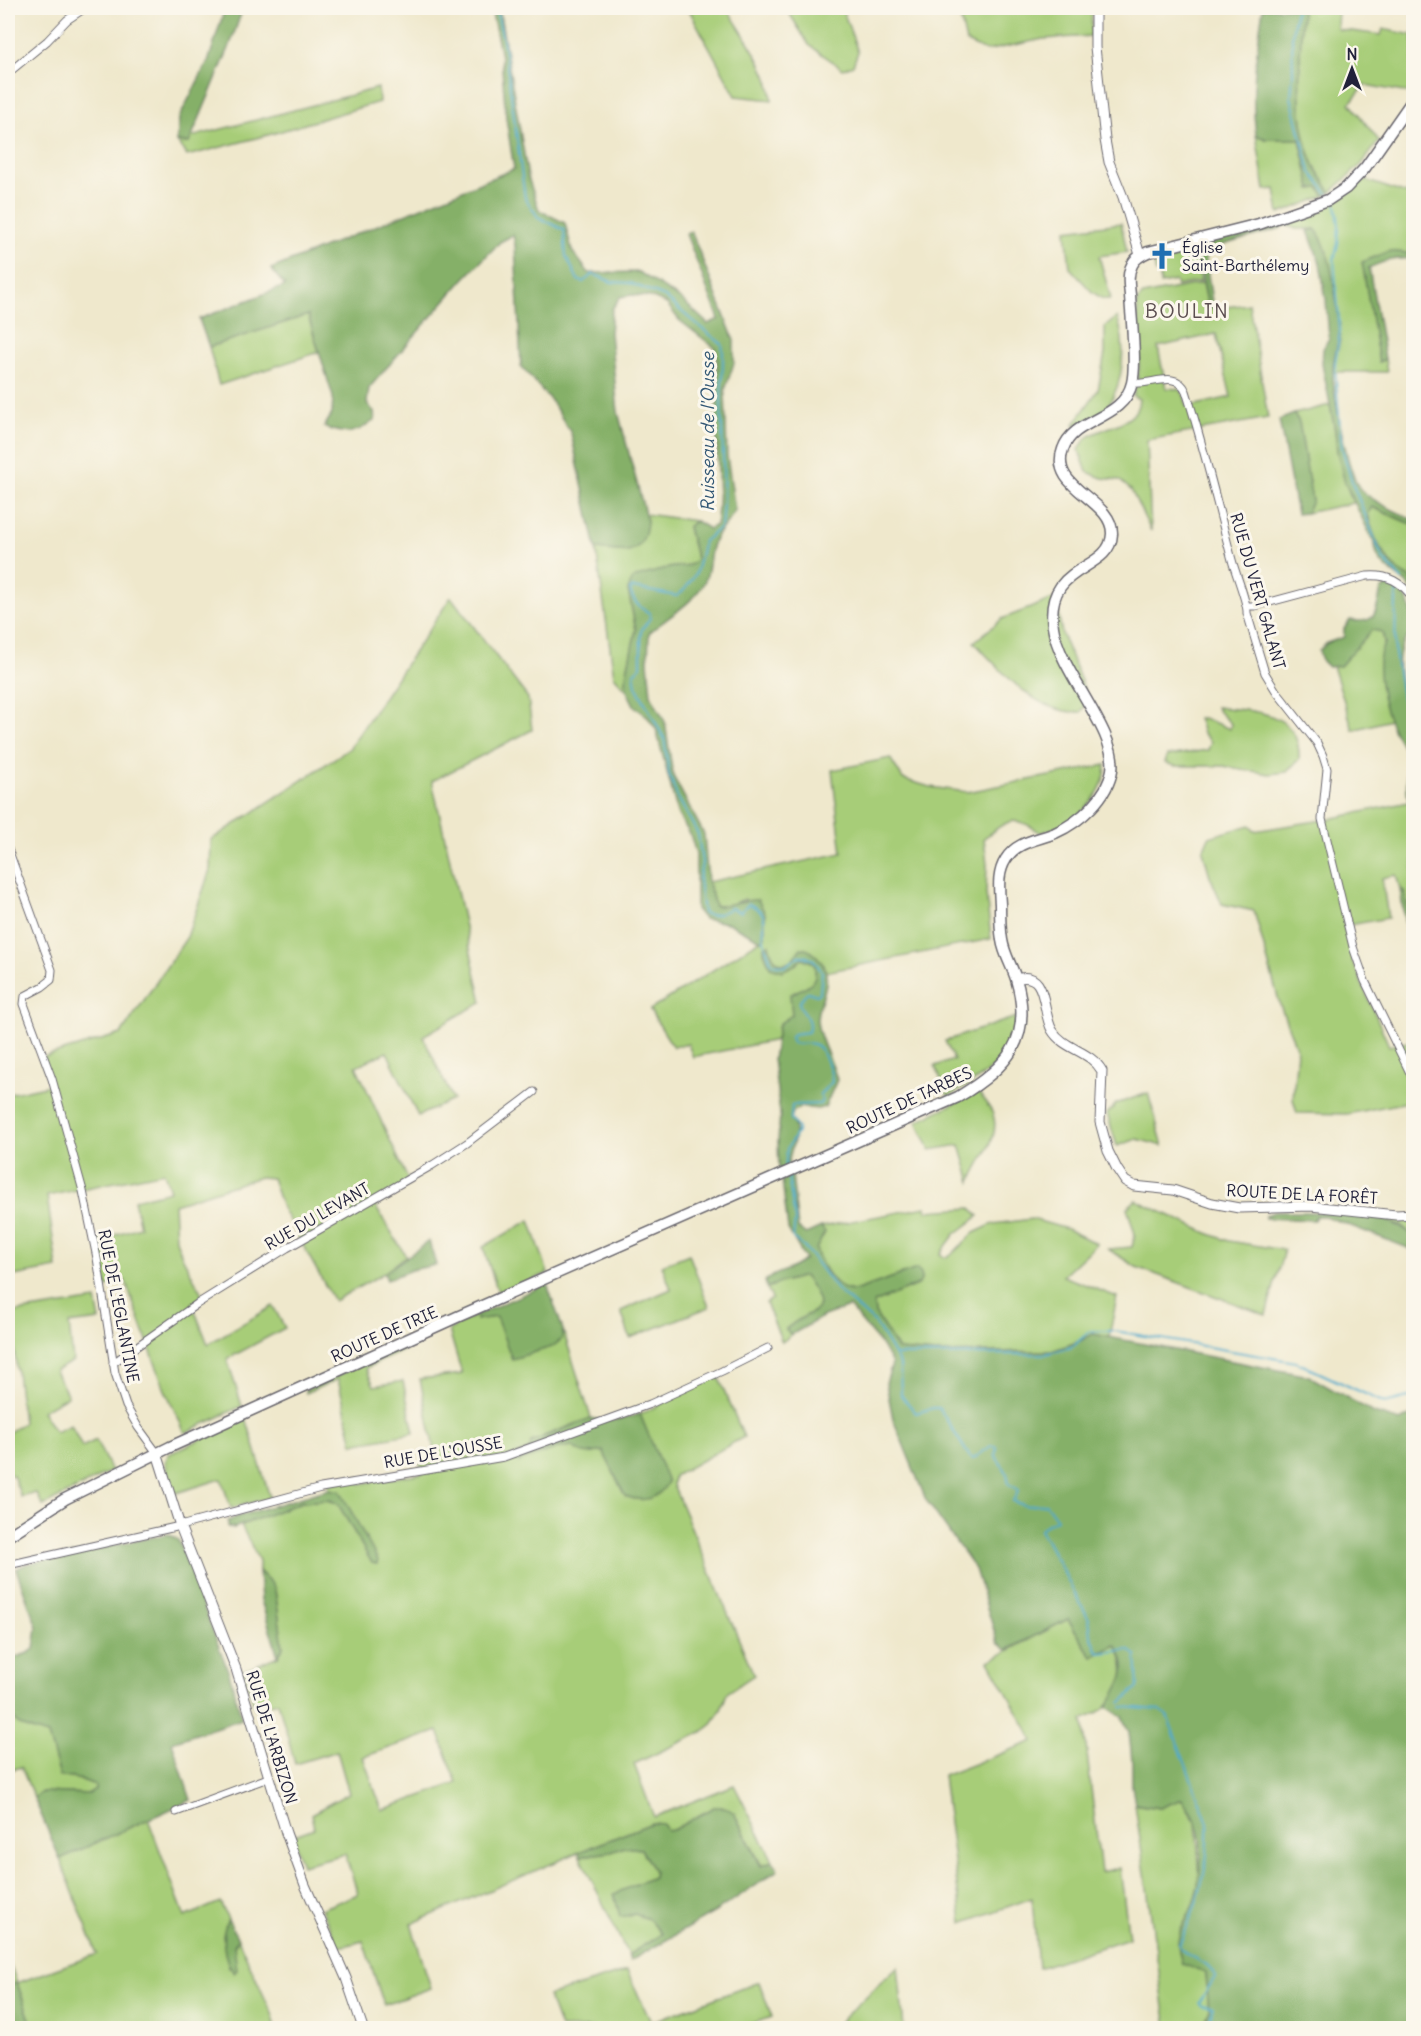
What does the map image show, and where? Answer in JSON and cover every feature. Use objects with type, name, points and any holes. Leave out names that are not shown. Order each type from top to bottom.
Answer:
[{"type":"main road","points":[[1140,255],[1259,224],[1328,200],[1346,188],[1365,168],[1413,98]]},
{"type":"main road","name":"ROUTE DE TARBES","points":[[780,1175],[958,1097],[984,1082],[1010,1054],[1019,1035],[1022,1017],[1016,979],[1002,939],[998,884],[1000,870],[1007,857],[1018,846],[1054,833],[1079,819],[1091,808],[1110,782],[1113,766],[1112,753],[1106,736],[1059,648],[1052,614],[1058,589],[1065,580],[1105,553],[1110,544],[1112,527],[1100,509],[1068,480],[1061,454],[1067,440],[1074,434],[1112,412],[1122,403],[1132,383],[1134,368],[1129,271],[1140,255]]},
{"type":"main road","name":"ROUTE DE TRIE","points":[[8,1536],[65,1499],[157,1453],[457,1317],[780,1175]]},
{"type":"street","points":[[8,73],[47,41],[67,20],[84,8]]},
{"type":"street","points":[[1095,8],[1095,47],[1109,162],[1123,197],[1140,255]]},
{"type":"street","name":"RUE DU VERT GALANT","points":[[1132,383],[1175,380],[1182,384],[1211,475],[1243,599],[1248,606],[1247,613],[1266,673],[1276,691],[1317,744],[1323,756],[1327,769],[1322,819],[1353,947],[1365,981],[1413,1081]]},
{"type":"street","points":[[1248,606],[1378,575],[1391,578],[1402,585],[1413,600]]},
{"type":"street","name":"RUE DE L'EGLANTINE","points":[[8,849],[52,970],[51,980],[25,996],[24,1004],[52,1080],[83,1191],[97,1258],[113,1363],[126,1406],[157,1453]]},
{"type":"street","name":"ROUTE DE LA FORÊT","points":[[1016,979],[1030,977],[1037,981],[1041,986],[1048,1021],[1057,1037],[1091,1057],[1102,1071],[1100,1122],[1108,1151],[1125,1181],[1134,1186],[1173,1190],[1239,1209],[1311,1206],[1396,1215],[1413,1214]]},
{"type":"street","name":"RUE DU LEVANT","points":[[113,1363],[197,1304],[287,1248],[431,1167],[534,1092]]},
{"type":"street","name":"RUE DE L'OUSSE","points":[[8,1565],[180,1526],[321,1488],[504,1457],[650,1404],[768,1348]]},
{"type":"street","name":"RUE DE L'ARBIZON","points":[[157,1453],[202,1588],[236,1669],[268,1778],[304,1885],[346,1978],[363,2028]]},
{"type":"street","points":[[176,1812],[268,1778]]},
{"type":"green space","points":[[225,8],[243,8],[229,48],[189,143],[177,142],[179,118],[209,59]]},
{"type":"green space","points":[[491,8],[499,8],[528,177],[539,210],[565,223],[572,251],[589,273],[639,272],[681,299],[708,324],[719,319],[686,234],[691,231],[734,340],[734,363],[725,390],[727,456],[735,510],[713,542],[708,573],[696,595],[649,633],[648,662],[651,695],[665,722],[673,776],[704,834],[708,882],[715,906],[758,900],[765,913],[765,937],[761,940],[728,923],[704,919],[696,909],[696,854],[690,834],[678,815],[656,729],[647,716],[635,707],[626,689],[626,675],[636,630],[628,590],[633,578],[668,568],[690,565],[696,560],[688,526],[696,521],[709,529],[716,525],[718,378],[715,348],[679,320],[667,304],[650,297],[632,295],[620,297],[612,309],[610,333],[618,412],[647,521],[642,541],[637,547],[631,550],[616,551],[596,549],[571,433],[552,402],[521,366],[513,235],[500,242],[463,280],[369,388],[367,403],[374,412],[375,420],[356,431],[339,432],[324,427],[332,414],[333,397],[308,315],[209,347],[199,319],[285,286],[271,269],[514,169],[506,118],[501,57]]},
{"type":"green space","points":[[688,8],[727,8],[767,77],[772,100],[736,96]]},
{"type":"green space","points":[[786,8],[842,8],[858,52],[853,65],[843,69],[809,45]]},
{"type":"green space","points":[[958,8],[1092,8],[1091,36],[1043,39],[986,51],[966,42]]},
{"type":"green space","points":[[1263,8],[1302,8],[1300,107],[1307,147],[1316,168],[1331,192],[1325,196],[1319,188],[1311,189],[1300,139],[1266,139],[1256,135],[1254,87]]},
{"type":"green space","points":[[1302,8],[1338,8],[1337,29],[1381,35],[1383,29],[1413,35],[1413,87],[1409,93],[1365,85],[1350,103],[1379,141],[1362,164],[1331,192],[1314,165],[1303,127],[1299,87]]},
{"type":"green space","points":[[378,88],[379,102],[268,135],[187,156],[177,142],[189,143],[191,137]]},
{"type":"green space","points":[[1256,135],[1266,139],[1300,139],[1311,189],[1319,188],[1325,196],[1279,214],[1275,189],[1265,190]]},
{"type":"green space","points":[[1362,179],[1413,196],[1413,254],[1363,263],[1379,362],[1385,359],[1387,372],[1333,372],[1340,330],[1333,282],[1325,249],[1315,229],[1296,229],[1281,223],[1345,196]]},
{"type":"green space","points":[[1121,223],[1127,252],[1099,256],[1111,299],[1103,299],[1092,292],[1070,268],[1066,230]]},
{"type":"green space","points":[[1284,224],[1281,228],[1209,249],[1205,255],[1213,308],[1208,307],[1196,245]]},
{"type":"green space","points":[[1315,229],[1326,248],[1337,304],[1340,327],[1333,367],[1338,416],[1346,452],[1361,490],[1379,503],[1413,520],[1413,525],[1372,507],[1368,514],[1383,553],[1396,568],[1413,580],[1413,591],[1380,560],[1345,483],[1337,452],[1322,364],[1323,349],[1329,338],[1320,263],[1308,231]]},
{"type":"green space","points":[[1193,251],[1201,281],[1177,286],[1175,281],[1161,284],[1154,262],[1173,257],[1172,255]]},
{"type":"green space","points":[[1390,251],[1413,254],[1413,259],[1391,260],[1369,268],[1385,359],[1379,362],[1362,262]]},
{"type":"green space","points":[[1203,283],[1210,309],[1249,304],[1268,418],[1147,440],[1151,531],[1131,490],[1119,480],[1102,478],[1087,472],[1079,450],[1087,438],[1127,420],[1137,408],[1139,399],[1133,396],[1139,361],[1137,301],[1143,295]],"holes":[[[1216,334],[1231,397],[1187,407],[1184,395],[1179,389],[1166,388],[1158,347]]]},
{"type":"green space","points":[[308,315],[319,352],[219,385],[209,347]]},
{"type":"green space","points":[[1117,317],[1123,351],[1117,387],[1104,410],[1097,416],[1075,426],[1074,424],[1098,390],[1105,353],[1105,327]]},
{"type":"green space","points":[[1330,405],[1342,467],[1353,503],[1306,513],[1312,501],[1299,422],[1294,414]]},
{"type":"green space","points":[[1294,414],[1299,422],[1312,501],[1306,513],[1297,514],[1279,420]]},
{"type":"green space","points":[[1372,507],[1413,525],[1413,580],[1396,568],[1383,553],[1370,524],[1368,514]]},
{"type":"green space","points":[[645,514],[696,521],[688,527],[696,561],[690,565],[668,568],[628,590],[636,630],[626,675],[626,689],[614,676],[596,549],[629,552],[647,521]]},
{"type":"green space","points":[[1392,585],[1407,598],[1412,618],[1413,632],[1404,642],[1399,654],[1399,668],[1413,737],[1413,811],[1408,796],[1403,748],[1390,722],[1380,687],[1379,662],[1385,643],[1382,632],[1372,630],[1340,666],[1328,667],[1322,661],[1319,651],[1327,643],[1344,637],[1344,629],[1350,620],[1359,621],[1371,618],[1376,610],[1381,589]]},
{"type":"green space","points":[[451,597],[528,698],[532,730],[432,781],[482,1002],[423,1036],[453,1100],[418,1116],[387,1052],[356,1066],[410,1184],[375,1206],[406,1256],[384,1273],[334,1301],[282,1208],[272,1178],[260,1177],[174,1204],[176,1240],[203,1296],[192,1304],[208,1344],[273,1306],[285,1328],[227,1359],[242,1406],[185,1433],[165,1390],[125,1280],[106,1287],[97,1240],[140,1227],[134,1200],[170,1191],[164,1172],[47,1196],[57,1268],[8,1277],[8,1094],[50,1085],[40,1058],[121,1034],[187,937],[210,870],[211,840],[349,749]]},
{"type":"green space","points":[[1053,599],[1058,609],[1062,634],[1085,691],[1085,706],[1081,712],[1065,711],[1035,699],[1008,678],[974,642],[1002,619]]},
{"type":"green space","points":[[1372,629],[1382,632],[1384,651],[1381,688],[1390,720],[1353,730],[1333,666],[1340,666]]},
{"type":"green space","points":[[1216,707],[1258,712],[1283,722],[1292,731],[1297,743],[1299,759],[1287,772],[1269,774],[1223,766],[1175,766],[1165,763],[1167,756],[1208,750],[1211,742],[1203,733],[1198,718],[1230,729],[1231,724]]},
{"type":"green space","points":[[890,758],[903,779],[930,787],[967,792],[1106,765],[1102,783],[1093,800],[1072,819],[1041,833],[1017,821],[1005,823],[984,838],[987,864],[986,893],[991,939],[826,972],[824,965],[801,948],[792,960],[780,963],[773,957],[769,945],[770,967],[795,965],[802,958],[814,963],[815,971],[810,984],[791,995],[792,1015],[779,1024],[776,1040],[693,1057],[688,1044],[673,1047],[650,1010],[765,937],[745,899],[715,907],[708,882],[842,853],[832,770]]},
{"type":"green space","points":[[1408,802],[1414,811],[1413,919],[1396,875],[1382,878],[1388,918],[1344,926],[1353,963],[1389,1046],[1413,1041],[1413,1101],[1347,1114],[1297,1113],[1293,1099],[1297,1050],[1280,1005],[1254,911],[1222,904],[1210,876],[1203,851],[1209,837],[1250,825],[1254,831],[1329,819]]},
{"type":"green space","points":[[1400,889],[1404,891],[1409,913],[1413,919],[1413,982]]},
{"type":"green space","points":[[769,944],[773,957],[780,963],[792,960],[801,948],[814,953],[825,969],[826,986],[817,1019],[822,1041],[837,1080],[825,1107],[818,1109],[800,1107],[793,1112],[791,1118],[795,1136],[788,1166],[779,1170],[780,1113],[773,1059],[779,1024],[792,1015],[790,995],[810,984],[815,976],[815,970],[814,963],[802,958],[795,965],[782,971],[770,967],[764,952],[764,946]]},
{"type":"green space","points":[[1016,1017],[1016,1029],[1006,1053],[989,1071],[948,1096],[935,1066],[954,1060],[945,1041]]},
{"type":"green space","points":[[978,1092],[992,1112],[995,1121],[989,1148],[971,1182],[960,1145],[930,1150],[917,1121]]},
{"type":"green space","points":[[1148,1093],[1163,1146],[1137,1139],[1117,1146],[1107,1114],[1116,1104]]},
{"type":"green space","points":[[792,1175],[798,1228],[806,1234],[821,1227],[825,1232],[816,1249],[825,1270],[840,1287],[854,1291],[917,1269],[921,1273],[922,1278],[919,1284],[874,1303],[875,1313],[898,1350],[936,1353],[1052,1351],[1093,1334],[1309,1376],[1374,1413],[1400,1421],[1413,1414],[1413,2028],[1203,2028],[1209,2012],[1206,1973],[1182,1964],[1178,1946],[1180,1934],[1195,1898],[1199,1877],[1199,1833],[1192,1814],[1182,1799],[1160,1808],[1135,1804],[1129,1732],[1122,1717],[1107,1707],[1123,1677],[1124,1662],[1121,1654],[1116,1645],[1092,1657],[1068,1619],[1007,1650],[998,1643],[975,1569],[926,1500],[893,1419],[886,1383],[892,1364],[882,1346],[849,1307],[824,1316],[791,1335],[786,1329],[816,1309],[819,1305],[818,1298],[804,1276],[767,1288],[765,1281],[805,1259],[788,1229],[782,1180]]},
{"type":"green space","points":[[1136,1200],[1229,1241],[1284,1250],[1266,1315],[1136,1267],[1108,1249],[1132,1247],[1135,1234],[1127,1208]]},
{"type":"green space","points":[[926,1207],[927,1211],[971,1208],[979,1216],[955,1234],[940,1254],[946,1258],[974,1233],[993,1224],[1032,1219],[1067,1229],[1097,1244],[1063,1276],[1117,1297],[1109,1337],[1093,1334],[1052,1351],[936,1353],[898,1350],[875,1313],[874,1303],[919,1284],[917,1269],[854,1291],[847,1290],[840,1287],[829,1276],[816,1249],[825,1232],[821,1227]]},
{"type":"green space","points":[[1274,1212],[1348,1214],[1386,1221],[1401,1227],[1413,1236],[1413,1250],[1325,1216],[1316,1216],[1314,1220],[1265,1218],[1266,1215]]},
{"type":"green space","points":[[1359,1215],[1413,1219],[1413,1236],[1402,1226]]},
{"type":"green space","points":[[530,1220],[548,1273],[499,1295],[483,1247]]},
{"type":"green space","points":[[429,1241],[436,1265],[411,1270],[387,1280],[384,1273]]},
{"type":"green space","points":[[689,1254],[709,1307],[630,1338],[621,1311],[671,1289],[662,1265]]},
{"type":"green space","points":[[804,1276],[818,1298],[819,1304],[816,1309],[786,1329],[791,1335],[782,1342],[766,1303],[772,1299],[767,1288]]},
{"type":"green space","points":[[547,1284],[563,1330],[562,1339],[552,1347],[512,1359],[496,1317],[476,1320],[476,1315]]},
{"type":"green space","points":[[96,1300],[100,1320],[69,1324],[73,1361],[55,1371],[68,1396],[42,1411],[55,1432],[71,1425],[82,1447],[96,1440],[111,1471],[43,1506],[36,1493],[21,1497],[13,1475],[8,1475],[8,1433],[23,1423],[10,1313]]},
{"type":"green space","points":[[476,1315],[476,1320],[496,1317],[562,1339],[563,1330],[591,1418],[544,1436],[518,1461],[557,1448],[572,1446],[586,1453],[603,1451],[625,1496],[642,1419],[640,1414],[718,1376],[744,1437],[674,1476],[673,1485],[754,1675],[727,1693],[721,1710],[711,1725],[702,1732],[634,1764],[654,1817],[734,1785],[773,1861],[762,1866],[734,1813],[714,1807],[673,1830],[667,1831],[663,1824],[652,1823],[411,1924],[431,1988],[384,2005],[363,1941],[339,1947],[321,1909],[358,1894],[345,1854],[302,1865],[292,1836],[314,1828],[311,1814],[349,1793],[337,1751],[295,1764],[278,1702],[255,1708],[244,1670],[278,1656],[283,1647],[275,1590],[259,1571],[259,1561],[241,1525],[303,1502],[328,1501],[338,1504],[372,1563],[340,1492],[329,1489],[328,1483],[359,1477],[360,1484],[423,1473],[420,1463],[436,1460],[420,1379],[462,1374],[449,1330]],"holes":[[[438,1731],[457,1783],[382,1810],[363,1757]]]},
{"type":"green space","points":[[405,1345],[406,1349],[366,1368],[374,1386],[403,1381],[414,1433],[353,1444],[338,1379],[306,1393],[305,1390]]},
{"type":"green space","points":[[640,1414],[668,1482],[655,1496],[638,1499],[625,1496],[603,1451],[586,1453],[572,1446],[557,1448],[518,1462],[516,1455],[530,1449],[531,1442],[591,1418],[609,1421]]},
{"type":"green space","points":[[246,1418],[270,1498],[231,1508],[221,1479],[173,1494],[165,1462],[169,1454]]},
{"type":"green space","points":[[329,1489],[340,1491],[378,1560],[377,1564],[372,1563],[338,1504],[330,1500],[301,1502],[234,1528],[228,1527],[228,1521],[239,1516]]},
{"type":"green space","points":[[168,1534],[178,1540],[229,1673],[242,1719],[172,1742],[191,1800],[60,1859],[34,1798],[42,1792],[89,1794],[95,1790],[95,1785],[60,1776],[48,1735],[20,1725],[10,1712],[7,1696],[8,1660],[34,1649],[37,1627],[16,1569],[26,1564]]},
{"type":"green space","points":[[259,1571],[275,1590],[283,1647],[278,1656],[261,1600]]},
{"type":"green space","points":[[1068,1619],[1092,1657],[1116,1645],[1123,1661],[1123,1676],[1118,1691],[1102,1710],[1083,1720],[1101,1872],[1120,1868],[1129,1938],[1038,1968],[1032,1898],[962,1923],[943,1776],[1034,1741],[989,1661]]},
{"type":"green space","points":[[8,1709],[20,1723],[48,1735],[60,1776],[95,1785],[95,1790],[89,1794],[42,1792],[34,1798],[21,1767],[8,1771]]},
{"type":"green space","points":[[1182,1799],[1196,1822],[1200,1879],[1193,1906],[1180,1931],[1196,1970],[1206,1973],[1209,2012],[1203,2028],[1167,2028],[1135,1804],[1160,1808]]},
{"type":"green space","points":[[714,1807],[725,1807],[734,1813],[761,1866],[773,1861],[778,1870],[715,1912],[630,1961],[628,1955],[662,1934],[649,1919],[635,1914],[620,1917],[614,1894],[653,1877],[654,1871],[641,1849],[625,1847],[611,1852],[580,1856],[579,1852],[652,1823],[663,1824],[667,1831],[673,1830]]},
{"type":"green space","points":[[148,1819],[185,1917],[220,1902],[228,1919],[223,1935],[229,1968],[238,1939],[273,2016],[276,2028],[33,2028],[17,1983],[97,1954],[60,1859]]},
{"type":"green space","points":[[625,1847],[641,1849],[654,1871],[653,1877],[646,1880],[629,1916],[635,1914],[649,1919],[662,1934],[628,1955],[580,1856],[611,1852]]},
{"type":"green space","points":[[228,1919],[238,1939],[234,1946],[237,1970],[234,1973],[227,1961],[223,1939]]},
{"type":"green space","points":[[8,1960],[17,1983],[8,1986]]},
{"type":"green space","points":[[898,1966],[904,2028],[833,2028]]},
{"type":"green space","points":[[627,1971],[651,2022],[759,1982],[772,2017],[738,2028],[560,2028],[548,1996]]},
{"type":"green space","points":[[17,1983],[33,2028],[8,2028],[8,1986]]},
{"type":"waterway","name":"Ruisseau de l'Ousse","points":[[496,8],[504,44],[525,198],[538,217],[564,230],[566,256],[578,280],[583,282],[593,274],[612,282],[630,283],[665,297],[722,344],[721,527],[704,541],[696,573],[677,596],[630,589],[637,604],[650,613],[650,618],[641,631],[641,666],[634,673],[636,686],[664,738],[669,774],[677,796],[698,834],[702,863],[699,879],[703,913],[714,915],[731,908],[740,912],[749,904],[764,916],[763,935],[772,964],[785,966],[799,956],[804,956],[814,960],[822,972],[820,993],[817,995],[808,992],[799,1003],[808,1020],[808,1032],[793,1034],[791,1037],[793,1043],[813,1044],[821,1050],[829,1066],[832,1082],[820,1094],[822,1100],[820,1104],[792,1105],[791,1119],[798,1129],[787,1149],[785,1168]]},
{"type":"waterway","points":[[1296,8],[1292,37],[1291,97],[1310,171],[1328,194]]},
{"type":"waterway","points":[[1336,204],[1339,225],[1334,260],[1340,331],[1335,364],[1342,448],[1353,485],[1383,559],[1402,580]]},
{"type":"waterway","points":[[1399,588],[1396,597],[1395,653],[1414,752]]},
{"type":"waterway","name":"Ruisseau de l'Ousse","points":[[788,1176],[795,1219],[793,1238],[807,1250],[837,1290],[875,1323],[900,1364],[901,1395],[916,1413],[939,1408],[973,1459],[991,1446],[996,1446],[997,1459],[1006,1470],[1009,1484],[1019,1490],[1013,1501],[1026,1506],[1046,1504],[1057,1519],[1040,1529],[1089,1619],[1091,1635],[1098,1652],[1128,1650],[1136,1655],[1138,1687],[1121,1703]]},
{"type":"waterway","points":[[894,1355],[1046,1354],[1072,1347],[1090,1331],[1115,1331],[1296,1362],[1385,1403],[1408,1397],[1414,1399]]},
{"type":"waterway","name":"Ruisseau de l'Ousse","points":[[1122,1707],[1160,1710],[1167,1715],[1208,1823],[1207,1855],[1201,1886],[1179,1945],[1214,1972],[1215,1977],[1199,2003],[1202,2006],[1212,2007],[1210,2028]]},
{"type":"place","name":"Église Saint-Barthélemy","points":[[1162,256]]},
{"type":"district","name":"BOULIN","points":[[1187,311]]}]
